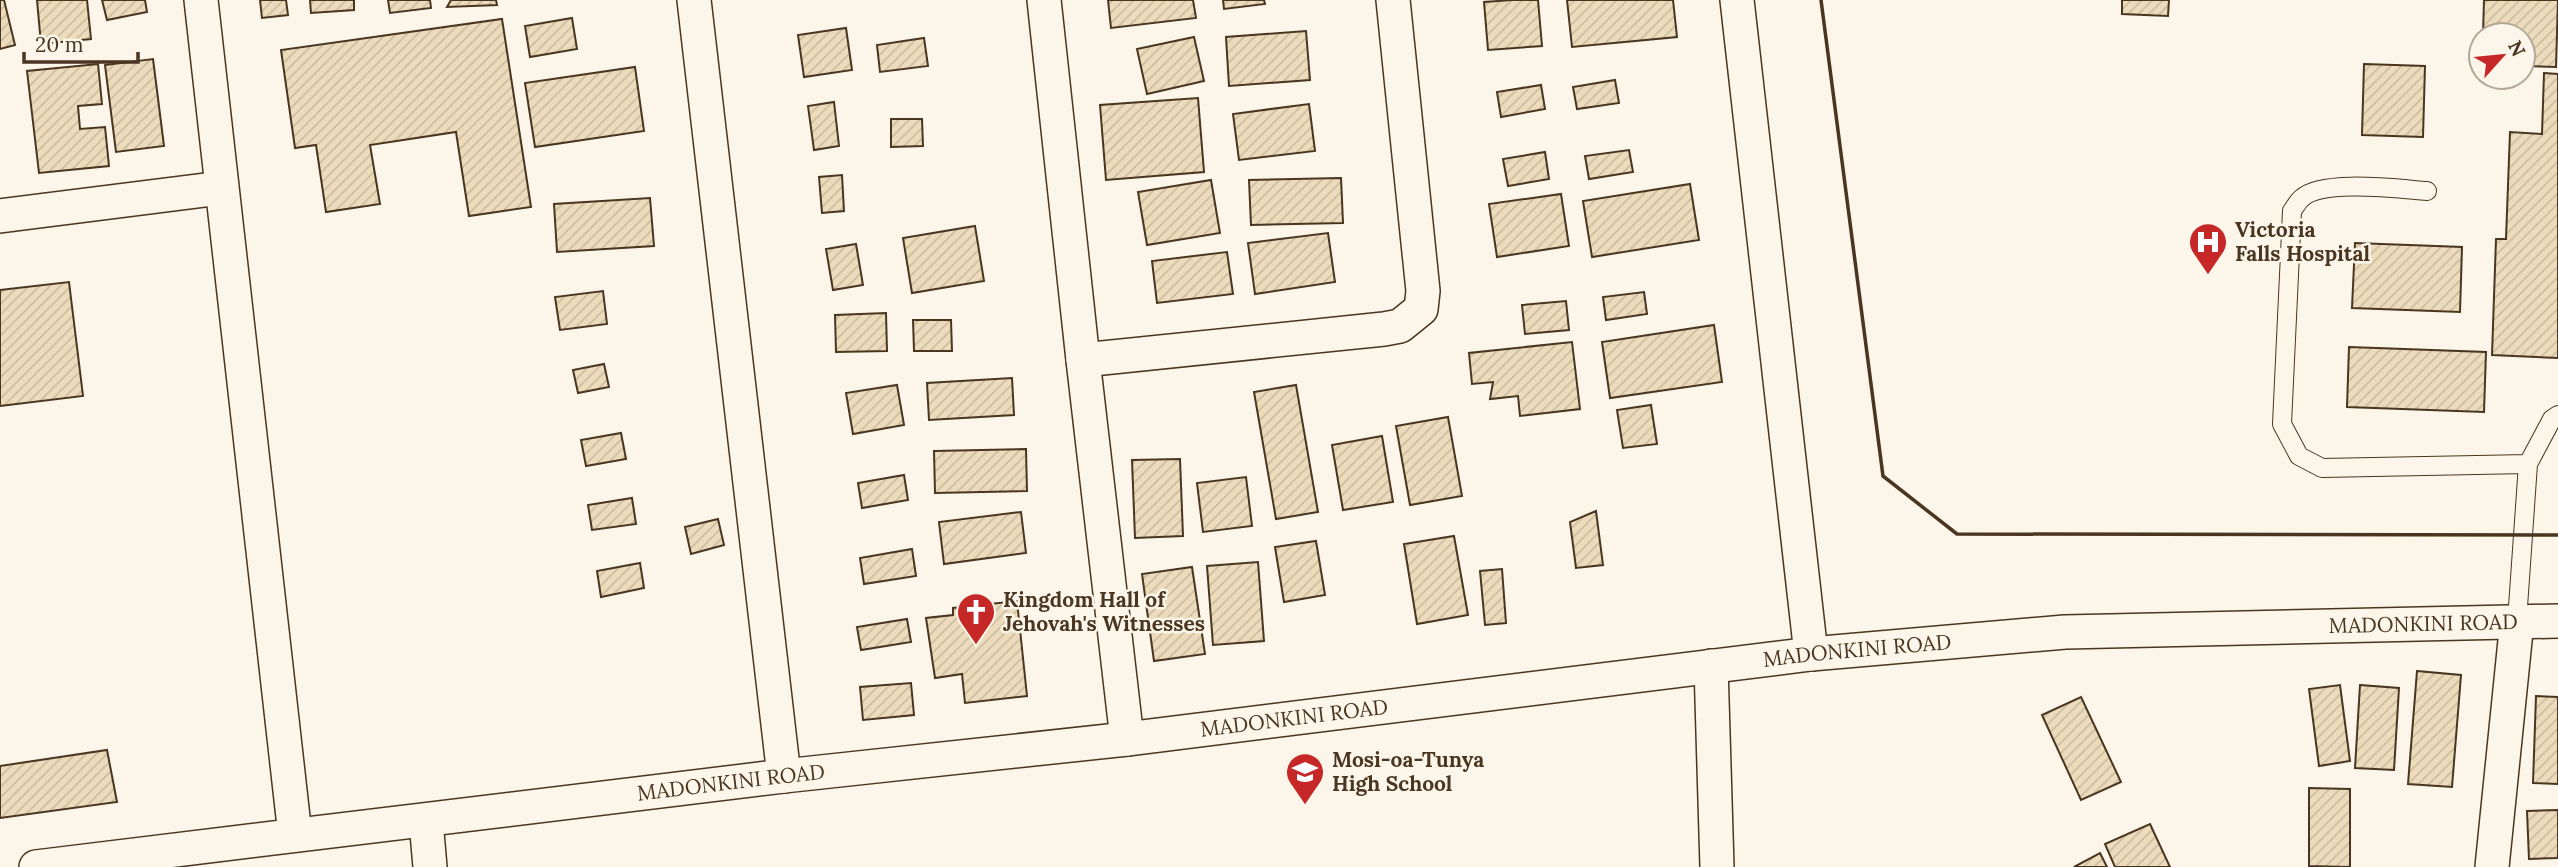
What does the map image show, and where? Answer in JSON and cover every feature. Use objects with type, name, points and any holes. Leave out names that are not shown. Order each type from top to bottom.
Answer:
[{"type":"street","points":[[201,0],[295,835]]},
{"type":"street","points":[[694,0],[784,776]]},
{"type":"street","points":[[1044,0],[1128,739]]},
{"type":"street","points":[[1083,360],[1384,329],[1400,326],[1421,309],[1423,291],[1393,0]]},
{"type":"street","points":[[1737,0],[1811,654]]},
{"type":"street","points":[[0,216],[221,188]]},
{"type":"street","points":[[2492,867],[2516,621]]},
{"type":"street","name":"MADONKINI ROAD","points":[[36,867],[110,862],[295,835],[784,776],[1128,739],[1811,654],[2065,632],[2558,621]]},
{"type":"street","points":[[1711,666],[1717,867]]},
{"type":"street","points":[[426,821],[430,867]]},
{"type":"lane","points":[[2427,191],[2349,187],[2320,190],[2302,197],[2292,211],[2282,424],[2300,456],[2322,468],[2528,464]]},
{"type":"lane","points":[[2516,621],[2528,464],[2552,419],[2558,415]]},
{"type":"building","points":[[0,0],[4,0],[15,45],[0,49]]},
{"type":"building","points":[[37,0],[87,0],[91,39],[41,44]]},
{"type":"building","points":[[102,0],[145,0],[147,12],[107,20]]},
{"type":"building","points":[[260,0],[286,0],[288,15],[262,18]]},
{"type":"building","points":[[310,0],[354,0],[354,10],[311,13]]},
{"type":"building","points":[[388,0],[430,0],[431,8],[390,13]]},
{"type":"building","points":[[451,0],[496,0],[497,5],[447,7]]},
{"type":"building","points":[[1108,0],[1193,0],[1196,18],[1111,28]]},
{"type":"building","points":[[1223,0],[1264,0],[1265,4],[1224,9]]},
{"type":"building","points":[[1538,0],[1542,46],[1488,50],[1484,2]]},
{"type":"building","points":[[1567,0],[1673,0],[1677,37],[1572,47]]},
{"type":"building","points":[[2122,0],[2169,0],[2168,16],[2122,14]]},
{"type":"building","points":[[2484,0],[2558,0],[2556,67],[2537,66],[2537,21],[2483,21]]},
{"type":"building","points":[[572,18],[577,49],[530,57],[525,26]]},
{"type":"building","points":[[502,19],[531,207],[469,216],[456,132],[370,145],[380,204],[326,212],[316,145],[295,148],[281,50]]},
{"type":"building","points":[[846,28],[852,70],[804,77],[798,35]]},
{"type":"building","points":[[1306,31],[1310,80],[1229,86],[1226,37]]},
{"type":"building","points":[[1194,37],[1204,81],[1147,94],[1137,49]]},
{"type":"building","points":[[924,38],[928,66],[880,72],[877,45]]},
{"type":"building","points":[[153,59],[164,146],[116,152],[105,65]]},
{"type":"building","points":[[98,64],[102,104],[78,106],[80,129],[105,127],[109,166],[39,173],[27,71]]},
{"type":"building","points":[[2364,64],[2425,66],[2423,137],[2362,135]]},
{"type":"building","points":[[635,67],[644,131],[535,147],[525,83]]},
{"type":"building","points":[[2544,73],[2558,74],[2558,358],[2492,355],[2496,239],[2506,239],[2510,132],[2542,134]]},
{"type":"building","points":[[1615,80],[1619,103],[1577,109],[1573,87]]},
{"type":"building","points":[[1541,85],[1545,109],[1501,117],[1497,92]]},
{"type":"building","points":[[1198,98],[1204,172],[1106,180],[1100,105]]},
{"type":"building","points":[[834,102],[839,146],[814,150],[808,106]]},
{"type":"building","points":[[1309,104],[1315,151],[1239,160],[1233,114]]},
{"type":"building","points":[[891,119],[922,119],[923,146],[891,147]]},
{"type":"building","points":[[1629,150],[1633,172],[1589,179],[1585,156]]},
{"type":"building","points":[[1545,152],[1549,179],[1508,186],[1503,159]]},
{"type":"building","points":[[842,175],[844,211],[822,213],[819,177]]},
{"type":"building","points":[[1341,178],[1343,223],[1251,225],[1249,180]]},
{"type":"building","points":[[1211,180],[1220,233],[1147,245],[1138,192]]},
{"type":"building","points":[[1690,184],[1699,240],[1592,257],[1583,201]]},
{"type":"building","points":[[1561,194],[1569,246],[1497,257],[1489,204]]},
{"type":"building","points":[[650,198],[654,246],[557,252],[554,204]]},
{"type":"building","points":[[975,226],[984,281],[912,293],[903,238]]},
{"type":"building","points":[[1328,233],[1335,282],[1255,294],[1248,243]]},
{"type":"building","points":[[2355,243],[2462,247],[2460,312],[2352,308]]},
{"type":"building","points":[[856,244],[863,285],[833,290],[826,249]]},
{"type":"building","points":[[1227,252],[1233,294],[1157,303],[1152,261]]},
{"type":"building","points":[[69,282],[83,396],[0,406],[0,290]]},
{"type":"building","points":[[603,291],[607,324],[560,330],[555,297]]},
{"type":"building","points":[[1644,292],[1647,314],[1606,320],[1603,297]]},
{"type":"building","points":[[1566,301],[1569,330],[1525,334],[1522,305]]},
{"type":"building","points":[[886,313],[887,351],[836,352],[835,315]]},
{"type":"building","points":[[913,320],[951,320],[952,351],[914,351]]},
{"type":"building","points":[[1714,325],[1722,382],[1610,398],[1602,342]]},
{"type":"building","points":[[1572,342],[1580,409],[1520,416],[1518,396],[1490,399],[1493,382],[1472,384],[1469,353]]},
{"type":"building","points":[[2349,347],[2486,352],[2484,412],[2347,407]]},
{"type":"building","points":[[604,364],[609,387],[578,393],[573,370]]},
{"type":"building","points":[[1012,378],[1014,415],[929,420],[927,383]]},
{"type":"building","points":[[897,385],[904,425],[853,434],[846,393]]},
{"type":"building","points":[[1296,385],[1318,512],[1276,519],[1254,392]]},
{"type":"building","points":[[1651,405],[1657,444],[1623,448],[1617,410]]},
{"type":"building","points":[[1448,417],[1462,496],[1410,505],[1396,426]]},
{"type":"building","points":[[621,433],[626,459],[586,466],[581,440]]},
{"type":"building","points":[[1382,436],[1393,502],[1343,510],[1332,445]]},
{"type":"building","points":[[1026,449],[1027,491],[935,493],[934,451]]},
{"type":"building","points":[[1180,459],[1183,536],[1135,538],[1132,460]]},
{"type":"building","points":[[904,475],[908,500],[862,508],[858,483]]},
{"type":"building","points":[[1246,477],[1252,526],[1203,532],[1197,483]]},
{"type":"building","points":[[632,498],[636,524],[592,530],[588,505]]},
{"type":"building","points":[[1596,511],[1603,565],[1576,568],[1570,522]]},
{"type":"building","points":[[1021,512],[1026,553],[944,564],[939,522]]},
{"type":"building","points":[[718,519],[724,545],[691,554],[685,527]]},
{"type":"building","points":[[1454,536],[1468,615],[1417,624],[1404,544]]},
{"type":"building","points":[[1316,541],[1325,595],[1284,602],[1275,547]]},
{"type":"building","points":[[912,549],[916,576],[864,584],[860,558]]},
{"type":"building","points":[[1258,562],[1264,641],[1213,645],[1207,566]]},
{"type":"building","points":[[640,563],[644,588],[601,597],[597,571]]},
{"type":"building","points":[[1192,567],[1205,654],[1154,661],[1142,574]]},
{"type":"building","points":[[1502,569],[1506,623],[1485,625],[1480,571]]},
{"type":"building","name":"Kingdom Hall of Jehovah's Witnesses","points":[[1017,601],[1027,696],[965,703],[962,674],[935,678],[926,618],[953,615],[953,608]]},
{"type":"building","points":[[907,619],[911,642],[861,650],[857,627]]},
{"type":"building","points":[[2417,671],[2461,675],[2452,787],[2408,784]]},
{"type":"building","points":[[911,683],[914,715],[863,720],[860,687]]},
{"type":"building","points":[[2340,685],[2350,761],[2319,766],[2309,689]]},
{"type":"building","points":[[2360,685],[2399,688],[2394,770],[2355,768]]},
{"type":"building","points":[[2536,696],[2558,697],[2558,784],[2533,783]]},
{"type":"building","points":[[2081,697],[2121,782],[2081,800],[2042,715]]},
{"type":"building","points":[[107,750],[117,802],[0,818],[0,766]]},
{"type":"building","points":[[2309,788],[2350,789],[2350,867],[2309,866]]},
{"type":"building","points":[[2558,810],[2558,858],[2529,859],[2527,811]]},
{"type":"building","points":[[2150,824],[2170,867],[2115,867],[2105,844]]},
{"type":"building","points":[[2100,853],[2107,867],[2074,867]]},
{"type":"wall","points":[[1821,0],[1883,476],[1957,534],[2558,535]]},
{"type":"place","name":"Victoria Falls Hospital","points":[[2208,276]]},
{"type":"place","name":"Kingdom Hall of Jehovah's Witnesses","points":[[976,646]]},
{"type":"place","name":"Mosi-oa-Tunya High School","points":[[1305,806]]}]
